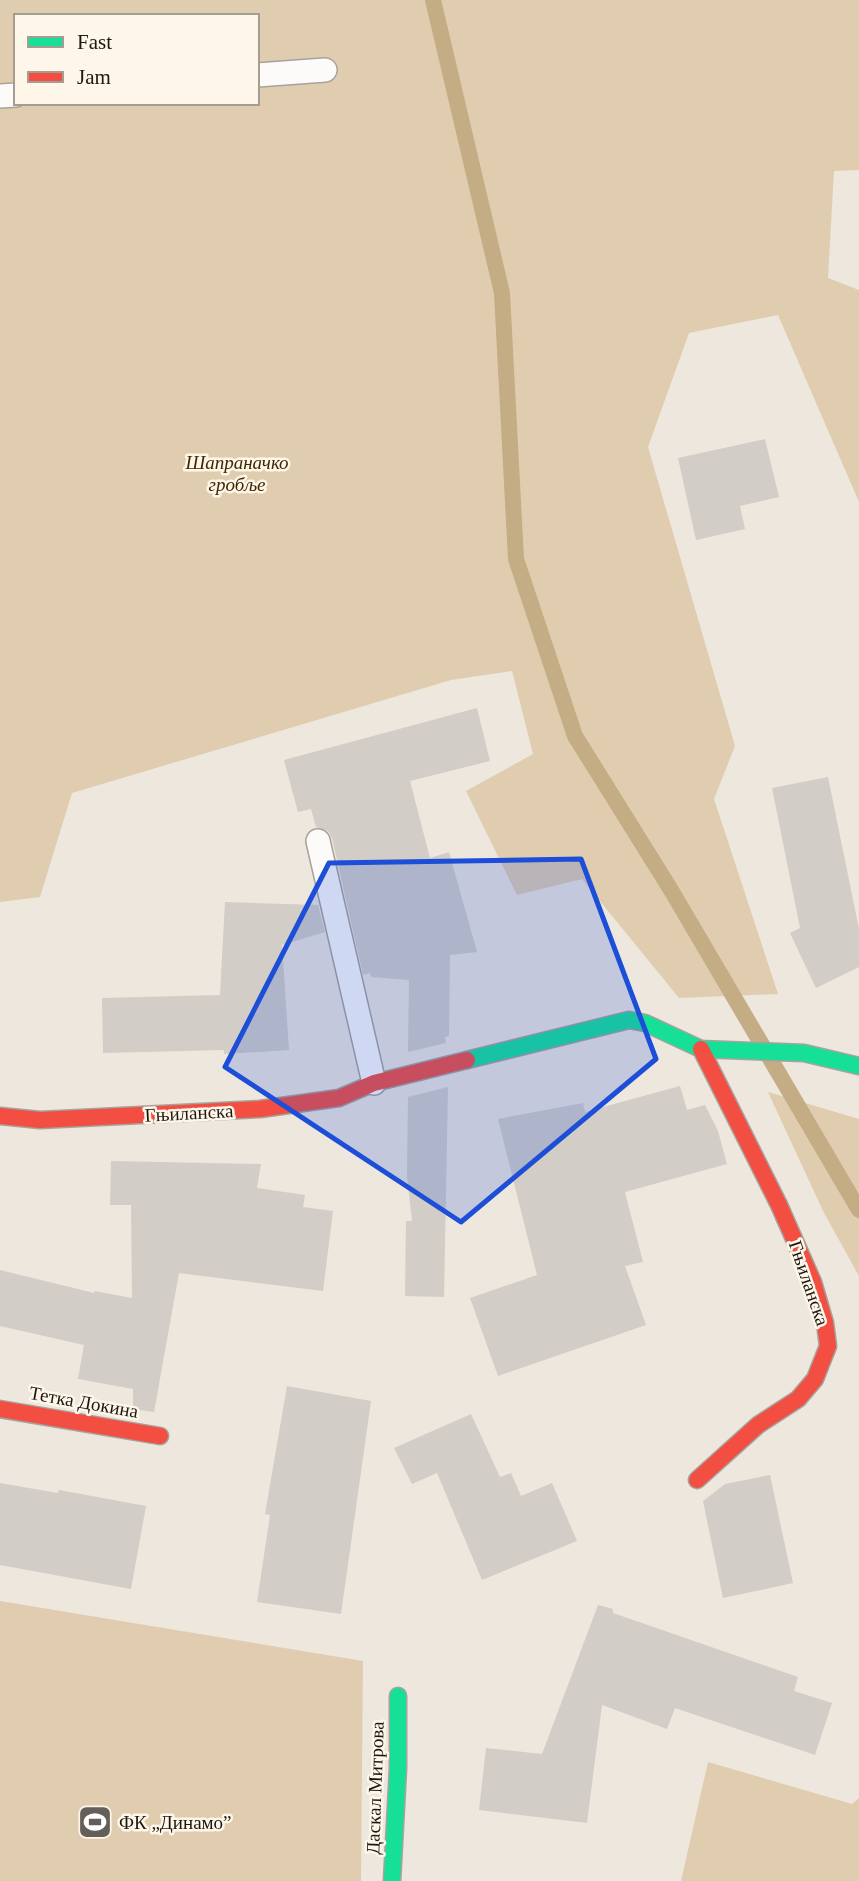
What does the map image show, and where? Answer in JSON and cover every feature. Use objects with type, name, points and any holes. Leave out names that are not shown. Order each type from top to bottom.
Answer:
[{"type":"street","name":"Гњиланска","points":[[0,1116],[40,1120],[260,1109],[339,1098],[374,1083],[629,1020],[645,1023],[709,1050],[804,1053],[859,1066]]},
{"type":"street","name":"Гњиланска","points":[[697,1480],[758,1425],[798,1399],[815,1379],[828,1346],[825,1323],[813,1282],[709,1050]]},
{"type":"street","name":"Тетка Докина","points":[[0,1409],[160,1436]]},
{"type":"street","name":"Даскал Митрова","points":[[392,1881],[398,1768],[398,1696]]},
{"type":"lane","points":[[259,75],[325,70]]},
{"type":"lane","points":[[318,841],[374,1083]]},
{"type":"highlighted area","points":[[581,859],[656,1059],[461,1222],[225,1067],[329,863]]},
{"type":"green space","name":"Шапраначко гробље","points":[[0,0],[859,0],[859,170],[834,171],[828,278],[859,290],[859,502],[778,315],[689,333],[648,447],[735,746],[714,799],[778,994],[679,998],[582,879],[517,895],[466,791],[533,754],[512,671],[451,680],[72,793],[40,897],[0,902]]},
{"type":"green space","points":[[768,1092],[859,1119],[859,1276],[824,1213]]},
{"type":"green space","points":[[0,1601],[363,1661],[361,1881],[0,1881]]},
{"type":"green space","points":[[708,1762],[852,1804],[859,1798],[859,1881],[681,1881]]},
{"type":"building","points":[[765,439],[779,497],[740,506],[745,529],[696,540],[678,458]]},
{"type":"building","points":[[477,708],[490,761],[410,781],[430,858],[449,852],[477,952],[450,955],[449,1036],[445,1037],[446,1043],[408,1052],[409,980],[371,977],[370,973],[363,975],[332,838],[328,831],[316,827],[311,809],[298,812],[284,760]]},
{"type":"building","points":[[828,777],[859,929],[859,967],[816,988],[790,933],[800,928],[772,788]]},
{"type":"building","points":[[225,902],[318,905],[325,932],[282,945],[289,1050],[224,1054],[224,1050],[103,1053],[102,998],[220,995]]},
{"type":"building","points":[[680,1086],[687,1110],[705,1105],[718,1131],[727,1164],[625,1192],[643,1262],[625,1266],[646,1325],[498,1376],[470,1298],[537,1275],[498,1119],[583,1103],[585,1112]]},
{"type":"building","points":[[448,1087],[444,1297],[405,1296],[406,1221],[412,1221],[407,1176],[408,1097]]},
{"type":"building","points":[[111,1161],[261,1164],[257,1188],[305,1195],[303,1207],[333,1211],[323,1291],[179,1273],[154,1412],[133,1409],[133,1389],[78,1379],[84,1345],[0,1326],[0,1270],[94,1293],[132,1298],[131,1205],[110,1205]]},
{"type":"building","points":[[287,1386],[371,1401],[341,1614],[257,1602],[270,1515],[265,1514]]},
{"type":"building","points":[[471,1414],[500,1477],[511,1473],[521,1496],[552,1483],[577,1541],[482,1580],[437,1473],[412,1484],[394,1448]]},
{"type":"building","points":[[770,1475],[793,1583],[723,1598],[703,1501],[725,1484]]},
{"type":"building","points":[[0,1483],[58,1493],[59,1490],[146,1506],[131,1589],[0,1565]]},
{"type":"building","points":[[598,1605],[613,1609],[613,1613],[798,1677],[794,1691],[832,1703],[815,1755],[675,1708],[667,1729],[602,1705],[587,1823],[479,1810],[486,1748],[542,1754]]},
{"type":"waterway","points":[[433,0],[502,293],[516,559],[575,736],[671,890],[859,1210]]},
{"type":"traffic: fast","points":[[467,1060],[629,1020],[645,1023],[701,1049],[804,1053],[859,1066]]},
{"type":"traffic: fast","points":[[392,1881],[398,1768],[398,1696]]},
{"type":"traffic: jam","points":[[697,1480],[758,1425],[798,1399],[815,1379],[828,1346],[825,1323],[813,1282],[779,1205],[701,1049]]},
{"type":"traffic: jam","points":[[0,1116],[40,1120],[260,1109],[339,1098],[374,1083],[467,1060]]},
{"type":"traffic: jam","points":[[0,1409],[160,1436]]},
{"type":"place","name":"ФК „Динамо”","points":[[95,1822]]}]
